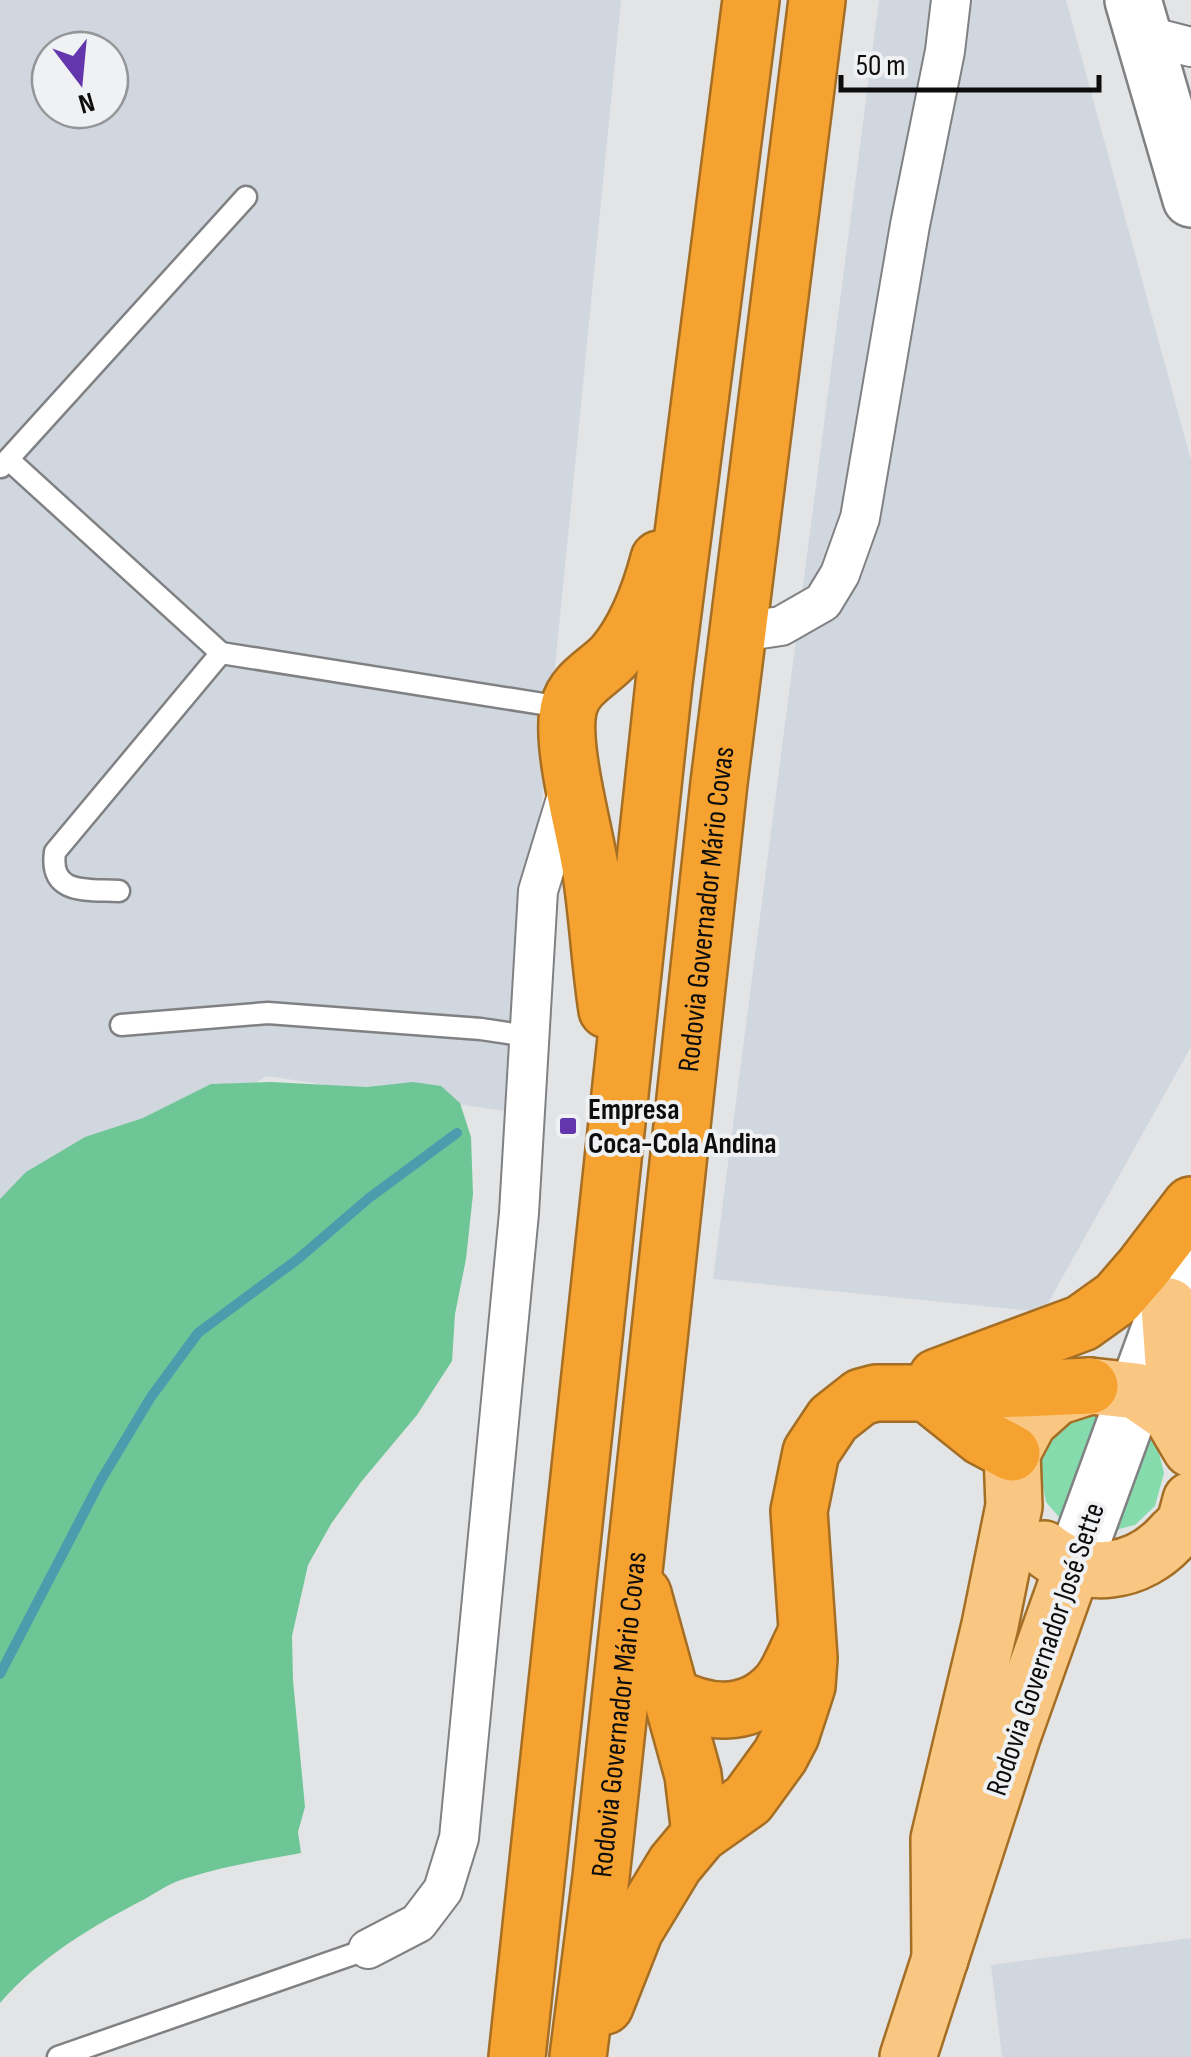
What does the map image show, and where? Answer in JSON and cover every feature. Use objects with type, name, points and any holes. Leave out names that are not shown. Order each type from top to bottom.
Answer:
[{"type":"highway","points":[[517,2057],[664,683],[751,0]]},
{"type":"highway","name":"Rodovia Governador Mário Covas","points":[[578,2057],[601,1877],[719,783],[817,0]]},
{"type":"highway","points":[[614,1138],[609,1024],[592,880],[568,742],[584,689],[626,640],[646,599],[698,406]]},
{"type":"highway","points":[[584,689],[612,665],[641,666],[654,673],[690,708],[719,783]]},
{"type":"highway","points":[[911,1393],[1082,1323],[1117,1298],[1191,1204]]},
{"type":"highway","points":[[586,1413],[600,1465],[566,1840],[577,1863],[601,1877],[638,1874],[688,1849],[748,1800],[792,1735],[807,1686],[808,1631],[799,1510],[811,1452],[833,1419],[876,1393],[1147,1410]]},
{"type":"highway","points":[[911,1393],[982,1438],[1013,1480]]},
{"type":"highway","points":[[586,2057],[636,1930],[688,1849],[692,1775],[635,1565]]},
{"type":"highway","points":[[670,1695],[717,1712],[757,1703],[780,1685],[808,1631]]},
{"type":"main road","points":[[1156,27],[1191,199]]},
{"type":"main road","points":[[940,1958],[938,1857],[942,1820],[990,1625],[1013,1480],[1029,1421],[1056,1397],[1147,1410],[1172,1362],[1170,1306],[1191,1243]]},
{"type":"main road","name":"Rodovia Governador José Sette","points":[[908,2057],[1012,1737],[1099,1567],[1147,1410]]},
{"type":"main road","points":[[1013,1480],[1027,1532],[1047,1553],[1099,1567],[1159,1552],[1184,1523],[1191,1500]]},
{"type":"street","points":[[738,632],[781,626],[822,602],[840,574],[860,518],[951,0]]},
{"type":"street","points":[[368,1949],[418,1923],[443,1890],[459,1838],[518,1213],[538,891],[573,776]]},
{"type":"street","points":[[538,891],[592,880]]},
{"type":"lane","points":[[246,197],[4,464],[221,653],[584,689]]},
{"type":"lane","points":[[119,891],[74,888],[62,882],[55,873],[55,852],[221,653]]},
{"type":"lane","points":[[121,1025],[268,1013],[527,1036]]},
{"type":"lane","points":[[58,2057],[368,1949]]},
{"type":"shaded area","points":[[0,0],[621,0],[511,1112],[266,1076],[0,1253]]},
{"type":"shaded area","points":[[879,0],[1066,0],[1191,460],[1191,1047],[1043,1312],[713,1279]]},
{"type":"shaded area","points":[[1191,1938],[1191,2057],[1002,2057],[991,1965]]},
{"type":"green space","points":[[271,1082],[367,1087],[413,1082],[441,1086],[460,1103],[471,1137],[473,1194],[452,1361],[417,1415],[331,1524],[308,1565],[292,1636],[305,1807],[298,1832],[301,1853],[215,1870],[171,1884],[67,1944],[0,2003],[0,1199],[26,1172],[85,1137],[143,1118],[211,1084]]},
{"type":"green space","points":[[1102,1403],[1064,1523],[1046,1502],[1040,1470],[1047,1433]]},
{"type":"green space","points":[[1139,1415],[1156,1441],[1164,1473],[1155,1506],[1135,1525],[1103,1533]]},
{"type":"waterway","points":[[0,1674],[101,1480],[151,1397],[198,1333],[457,1133]]},
{"type":"place","name":"Empresa Coca-Cola Andina","points":[[568,1126]]}]
